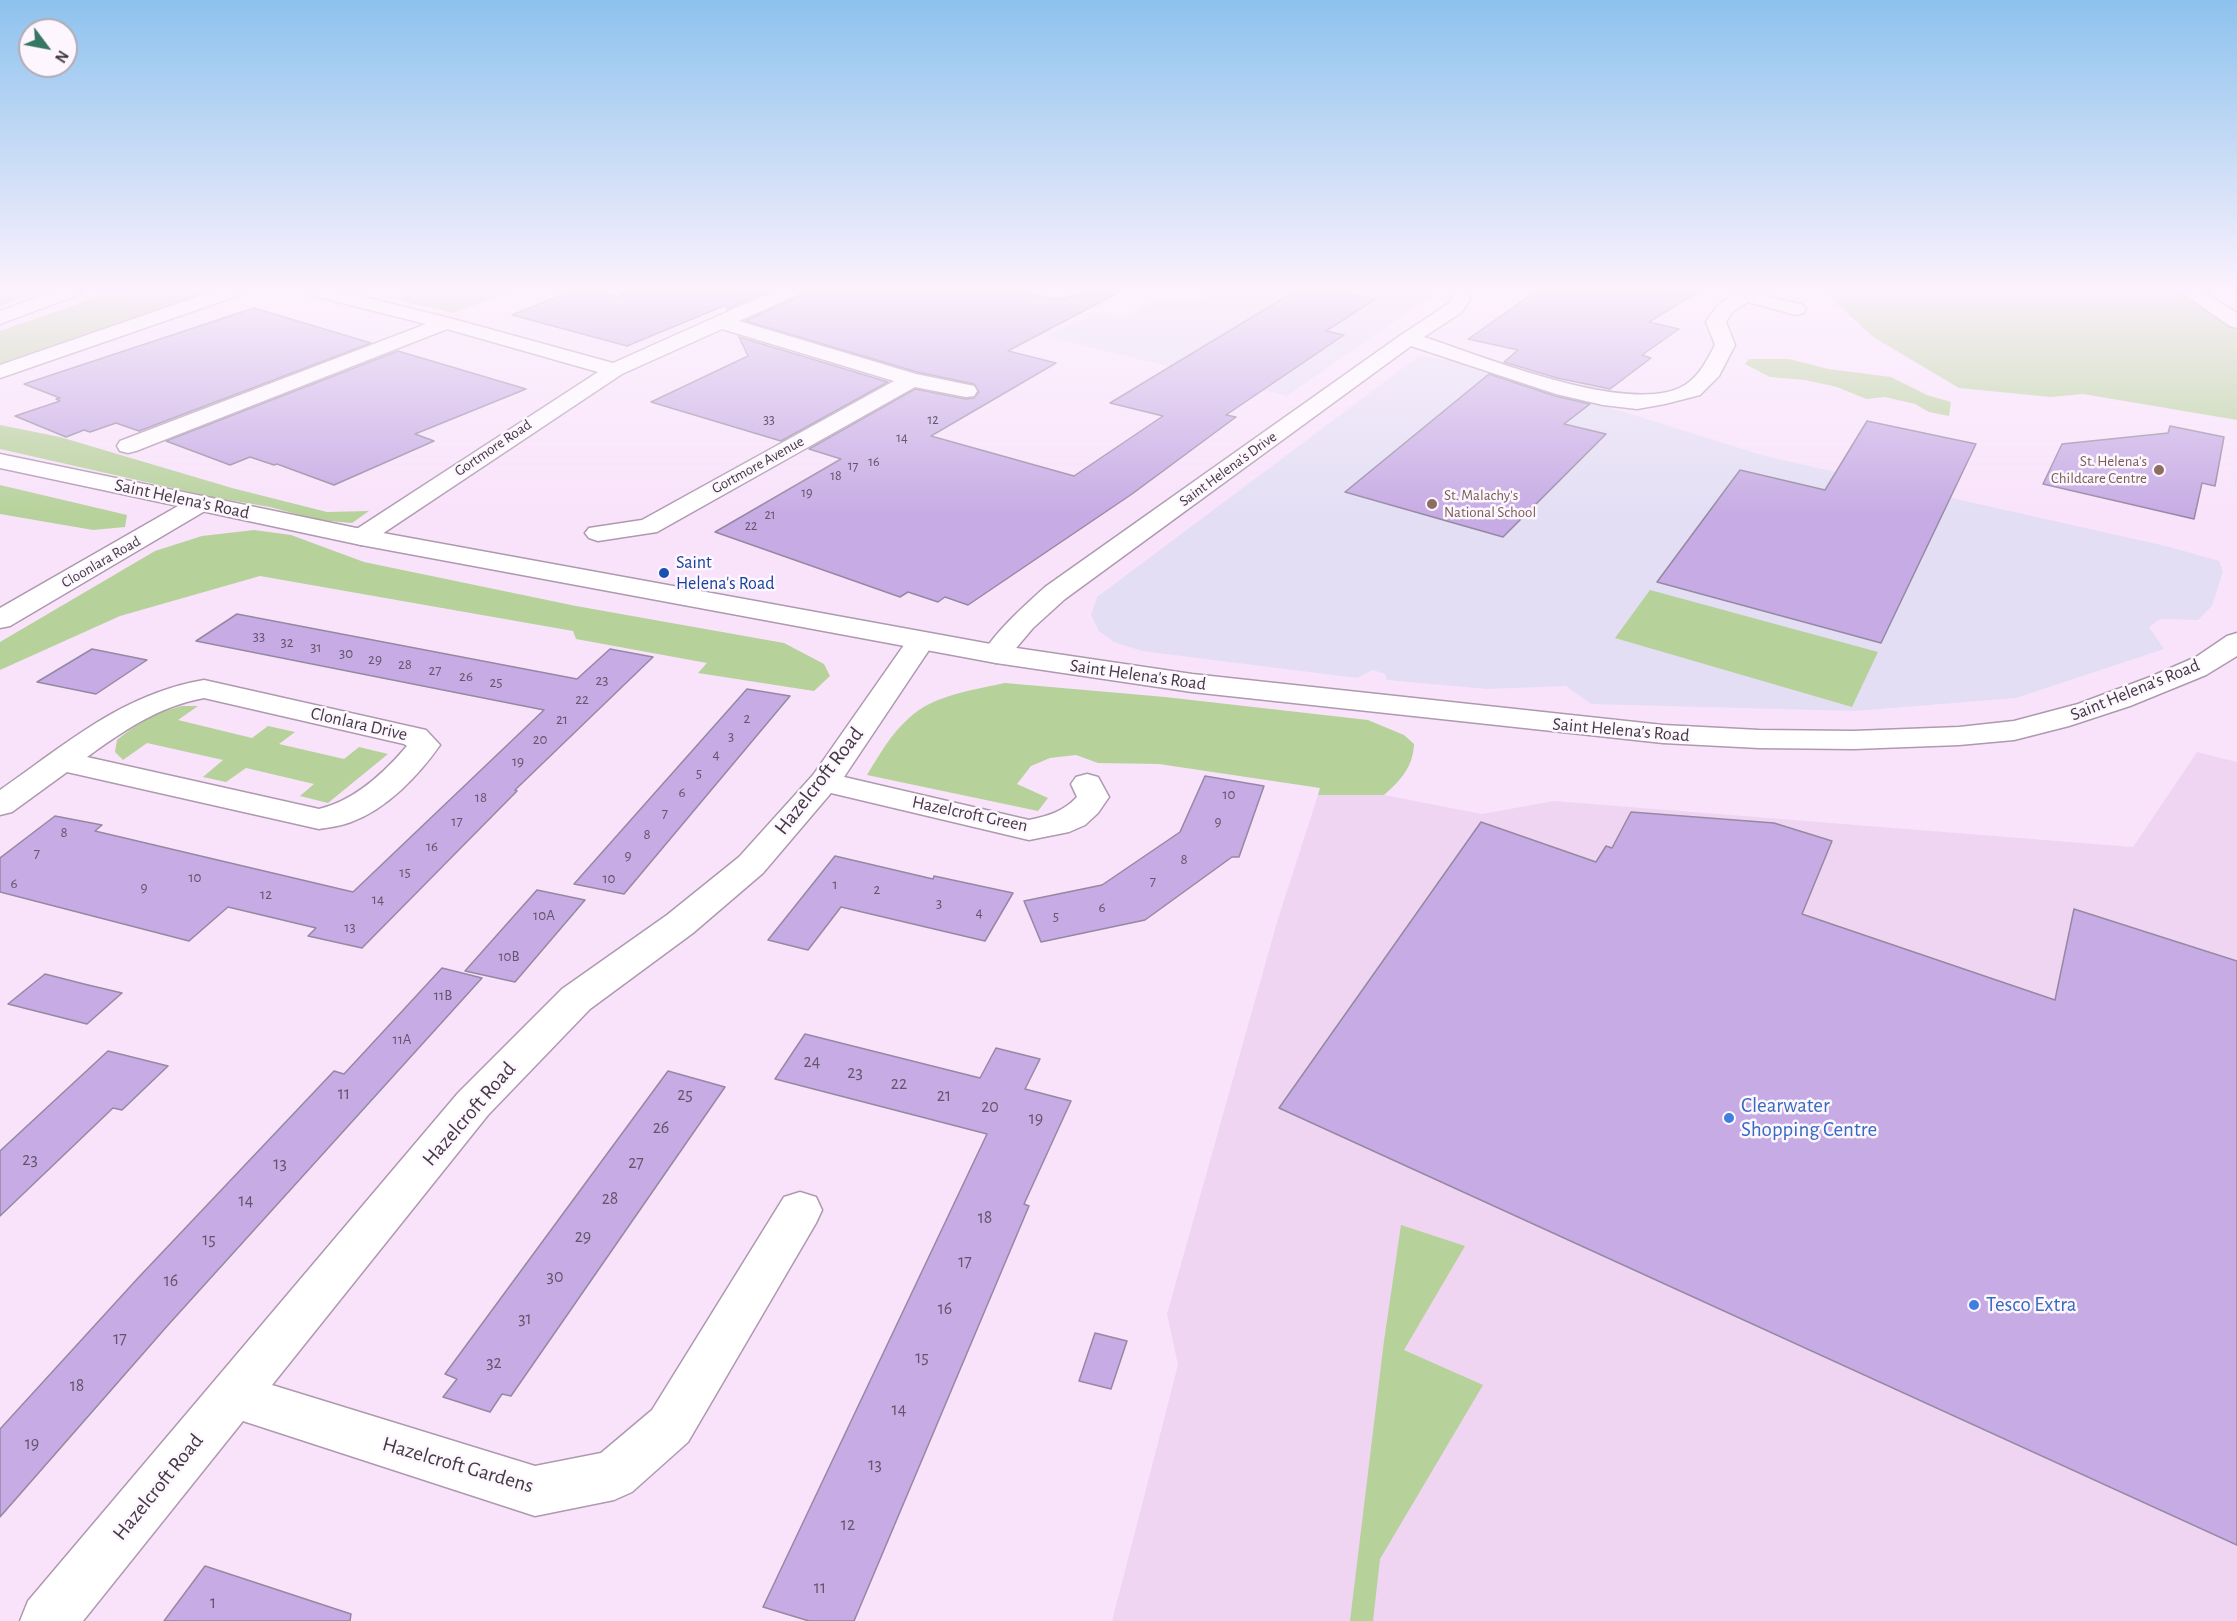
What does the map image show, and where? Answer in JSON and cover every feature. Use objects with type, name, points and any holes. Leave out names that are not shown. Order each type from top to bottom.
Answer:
[{"type":"street","points":[[0,372],[18,366]]},
{"type":"street","points":[[128,446],[336,366]]},
{"type":"street","points":[[599,366],[615,370]]},
{"type":"street","name":"Gortmore Road","points":[[361,537],[551,410],[625,366]]},
{"type":"street","points":[[865,366],[912,380],[966,391]]},
{"type":"street","name":"Saint Helena's Drive","points":[[996,654],[1023,622],[1055,593],[1371,366]]},
{"type":"street","points":[[1491,366],[1603,399],[1637,402],[1665,398],[1692,390],[1712,372],[1715,366]]},
{"type":"street","name":"Gortmore Avenue","points":[[598,533],[648,526],[912,380]]},
{"type":"street","name":"Saint Helena's Road","points":[[0,462],[361,537],[996,654],[1192,683],[1577,726],[1720,738],[1844,741],[1961,736],[2026,728],[2085,713],[2182,675],[2226,651],[2237,642]]},
{"type":"street","name":"Cloonlara Road","points":[[0,620],[201,503]]},
{"type":"street","name":"Hazelcroft Road","points":[[48,1621],[473,1104],[576,999],[680,924],[751,865],[824,782],[921,641]]},
{"type":"street","name":"Clonlara Drive","points":[[0,805],[61,761],[126,715],[161,697],[204,689],[415,737],[424,745],[416,757],[363,803],[341,814],[319,819],[61,761]]},
{"type":"street","name":"Hazelcroft Green","points":[[824,782],[1029,830],[1060,824],[1083,813],[1093,797],[1088,784]]},
{"type":"street","name":"Hazelcroft Gardens","points":[[233,1395],[536,1491],[614,1475],[670,1426],[800,1210]]},
{"type":"shaded area","points":[[1165,366],[1331,366],[1287,396]]},
{"type":"shaded area","points":[[1406,366],[1476,366],[1765,456],[2170,547],[2219,561],[2223,571],[2212,606],[2198,620],[2160,619],[2149,627],[2164,649],[2016,698],[1855,711],[1591,704],[1566,686],[1487,689],[1387,680],[1385,674],[1373,670],[1357,678],[1142,651],[1114,642],[1099,631],[1091,615],[1097,597]]},
{"type":"shaded area","name":"Clearwater Shopping Centre","points":[[2197,752],[2237,762],[2237,1621],[1112,1621],[1178,1365],[1167,1314],[1277,922],[1318,795],[1384,795],[1482,814],[1554,801],[2133,847]]},
{"type":"green space","points":[[1748,366],[1815,366],[1891,377],[1927,395],[1951,402],[1949,416],[1929,412],[1915,404],[1885,397],[1866,399],[1837,387],[1805,380],[1770,377]]},
{"type":"green space","points":[[1921,366],[2237,366],[2237,420],[2083,394],[2051,397],[1959,388]]},
{"type":"green space","points":[[0,425],[60,437],[232,488],[327,512],[369,511],[352,523],[318,520],[270,507],[212,497],[0,449]]},
{"type":"green space","points":[[0,485],[127,515],[125,527],[93,530],[0,514]]},
{"type":"green space","points":[[254,530],[291,535],[364,562],[576,606],[784,643],[824,664],[830,676],[814,691],[698,673],[707,663],[576,639],[573,631],[260,576],[120,616],[0,670],[0,642],[155,551],[202,536]]},
{"type":"green space","points":[[1650,590],[1878,652],[1852,707],[1615,638]]},
{"type":"green space","points":[[1005,683],[1165,697],[1368,720],[1404,735],[1414,744],[1413,752],[1405,772],[1384,795],[1318,795],[1320,788],[1159,764],[1098,763],[1076,755],[1050,758],[1031,766],[1017,784],[1048,798],[1038,811],[867,775],[891,738],[919,710],[954,695]]},
{"type":"green space","points":[[182,706],[198,706],[178,720],[252,738],[268,726],[295,732],[279,744],[344,759],[359,747],[388,754],[328,803],[300,796],[314,784],[246,768],[226,782],[203,777],[223,760],[147,743],[123,760],[115,752],[117,740],[133,728],[155,715]]},
{"type":"green space","points":[[1401,1225],[1465,1246],[1404,1350],[1483,1385],[1380,1559],[1373,1621],[1350,1621],[1384,1341]]},
{"type":"building","points":[[80,366],[311,366],[139,431],[116,423],[90,432],[84,430],[66,437],[15,416],[60,401],[56,399],[60,398],[24,384]]},
{"type":"building","points":[[360,366],[447,366],[526,389],[415,434],[434,441],[334,485],[277,464],[250,457],[230,465],[166,441]]},
{"type":"building","points":[[728,366],[834,366],[888,382],[781,441],[651,402]]},
{"type":"building","points":[[896,366],[1051,366],[931,436],[1074,476],[1163,416],[1110,403],[1172,366],[1299,366],[1226,415],[1236,417],[1132,494],[968,605],[945,597],[938,602],[908,592],[900,597],[715,532],[841,459],[809,449],[915,389],[966,399],[974,398],[979,392],[974,384]]},
{"type":"building","points":[[1516,366],[1641,366],[1610,389],[1557,378]]},
{"type":"building","points":[[1489,374],[1555,396],[1590,404],[1564,424],[1606,434],[1503,537],[1345,492]]},
{"type":"building","points":[[1867,421],[1976,444],[1881,643],[1657,582],[1740,470],[1825,490]]},
{"type":"building","name":"St. Helena's Childcare Centre","points":[[2170,426],[2224,437],[2215,486],[2202,483],[2194,519],[2043,484],[2062,444],[2168,433]]},
{"type":"building","points":[[237,614],[577,679],[610,649],[653,657],[515,790],[517,791],[362,948],[308,936],[316,928],[228,907],[189,941],[0,892],[0,858],[55,816],[102,825],[95,831],[353,892],[544,710],[196,641]]},
{"type":"building","points":[[92,649],[147,660],[96,694],[37,682]]},
{"type":"building","points":[[747,689],[790,696],[624,894],[574,884]]},
{"type":"building","points":[[1205,776],[1264,786],[1239,857],[1232,857],[1145,920],[1041,942],[1024,901],[1102,885],[1180,832]]},
{"type":"building","name":"Tesco Extra","points":[[1631,812],[1774,823],[1832,841],[1802,914],[2055,1000],[2074,909],[2237,961],[2237,1545],[1279,1108],[1481,822],[1596,862],[1606,846],[1612,848]]},
{"type":"building","points":[[835,856],[933,879],[934,876],[1013,893],[985,941],[841,907],[808,950],[768,940]]},
{"type":"building","points":[[537,890],[585,900],[515,982],[465,971]]},
{"type":"building","points":[[442,968],[482,978],[169,1324],[0,1517],[0,1429],[138,1278],[334,1071],[344,1074]]},
{"type":"building","points":[[45,974],[122,993],[87,1024],[8,1004]]},
{"type":"building","points":[[805,1034],[980,1078],[996,1048],[1040,1059],[1025,1089],[1071,1101],[1024,1204],[1029,1206],[854,1621],[809,1621],[763,1607],[987,1134],[775,1079]]},
{"type":"building","points":[[108,1051],[168,1066],[122,1110],[113,1108],[0,1216],[0,1151]]},
{"type":"building","points":[[668,1071],[725,1087],[511,1396],[502,1394],[490,1412],[443,1397],[457,1379],[445,1374]]},
{"type":"building","points":[[1095,1333],[1127,1341],[1111,1389],[1079,1381]]},
{"type":"building","points":[[205,1566],[351,1614],[350,1621],[164,1621]]},
{"type":"place","name":"St. Helena's Childcare Centre","points":[[2159,470]]},
{"type":"place","name":"St. Malachy's National School","points":[[1432,504]]},
{"type":"place","name":"Saint Helena's Road","points":[[664,573]]},
{"type":"place","name":"Clearwater Shopping Centre","points":[[1729,1118]]},
{"type":"place","name":"Tesco Extra","points":[[1974,1305]]}]
